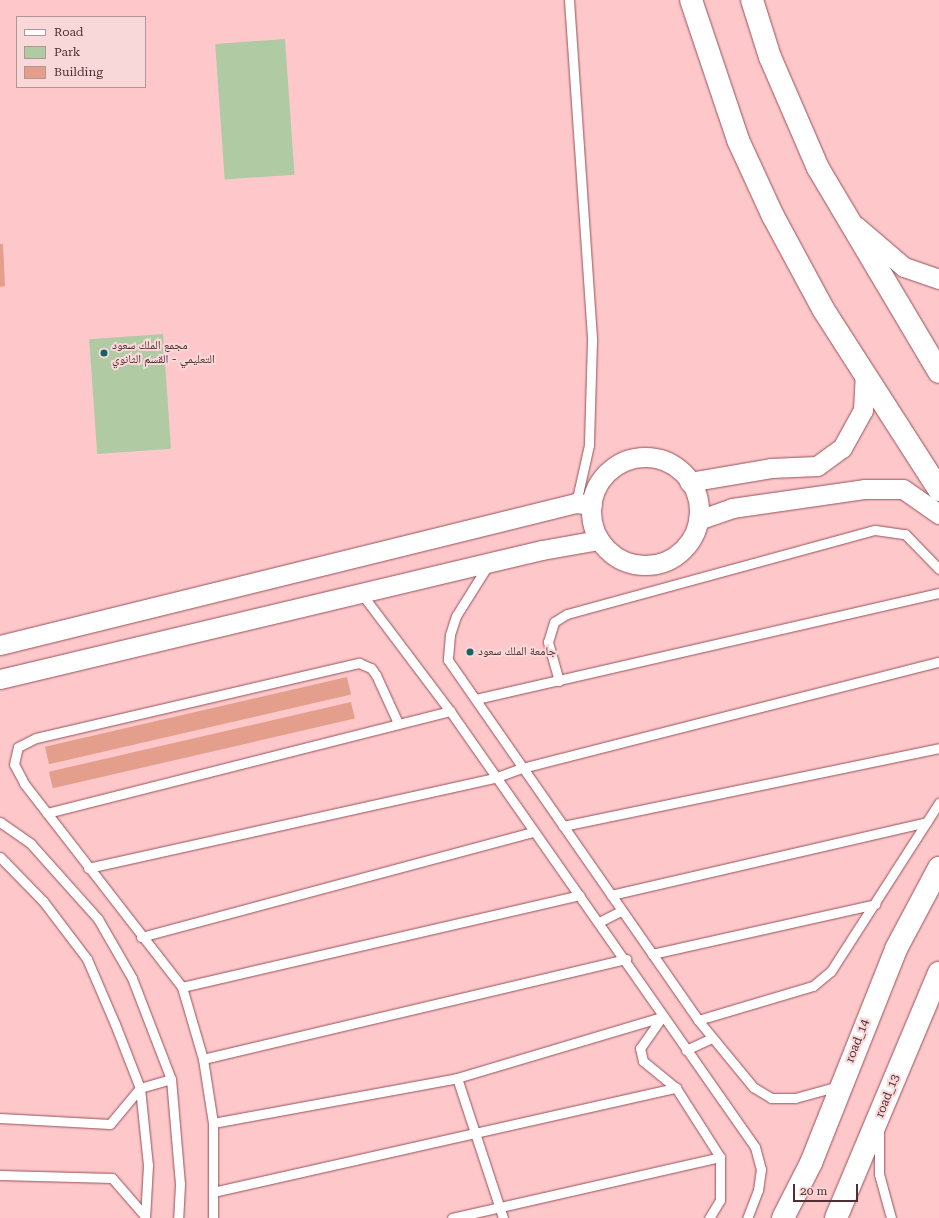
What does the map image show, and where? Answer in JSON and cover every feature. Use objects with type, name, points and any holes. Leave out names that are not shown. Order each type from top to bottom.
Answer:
[{"type":"street","points":[[752,0],[770,57],[818,168],[939,372]]},
{"type":"street","points":[[690,1],[738,140],[773,216],[823,309],[939,490]]},
{"type":"street","points":[[846,217],[904,268],[939,279]]},
{"type":"street","points":[[690,482],[771,468],[817,466],[842,448],[863,410],[865,375]]},
{"type":"street","points":[[0,645],[584,504],[607,473],[633,459],[668,463],[690,482],[696,498],[698,520],[683,549],[660,563],[627,562],[599,540],[584,504]]},
{"type":"street","points":[[698,520],[732,508],[872,489],[903,489],[939,514]]},
{"type":"street","points":[[0,679],[361,593],[599,540]]},
{"type":"street","name":"road_14","points":[[783,1218],[810,1163],[896,949],[939,868]]},
{"type":"street","name":"road_13","points":[[836,1218],[939,973]]},
{"type":"lane","points":[[569,0],[592,340],[589,445],[584,504]]},
{"type":"lane","points":[[559,681],[548,642],[554,622],[567,614],[875,530],[905,534],[939,569]]},
{"type":"lane","points":[[488,564],[456,616],[450,635],[448,660],[476,698],[522,768],[698,1020],[753,1087],[771,1098],[795,1098],[841,1086]]},
{"type":"lane","points":[[361,593],[450,711],[497,777],[533,832],[626,959],[662,1016],[755,1147],[761,1169],[758,1190],[748,1218]]},
{"type":"lane","points":[[476,698],[559,681],[939,593]]},
{"type":"lane","points":[[88,868],[497,777],[522,768],[939,662]]},
{"type":"lane","points":[[213,1218],[213,1123],[203,1059],[182,987],[141,937],[47,813],[14,764],[18,747],[36,738],[360,663],[371,668],[376,675],[398,723]]},
{"type":"lane","points":[[47,813],[450,711]]},
{"type":"lane","points":[[563,826],[939,748]]},
{"type":"lane","points":[[698,1020],[813,986],[831,971],[939,803]]},
{"type":"lane","points":[[0,822],[31,844],[98,919],[132,978],[171,1079],[180,1184],[178,1218]]},
{"type":"lane","points":[[611,895],[927,822]]},
{"type":"lane","points":[[141,937],[533,832]]},
{"type":"lane","points":[[0,857],[43,900],[86,959],[140,1088],[148,1165],[145,1217]]},
{"type":"lane","points":[[182,987],[580,895]]},
{"type":"lane","points":[[652,954],[875,904]]},
{"type":"lane","points":[[599,922],[621,911]]},
{"type":"lane","points":[[203,1059],[626,959]]},
{"type":"lane","points":[[213,1123],[457,1078],[662,1016]]},
{"type":"lane","points":[[662,1016],[640,1048],[643,1061],[652,1071],[676,1088],[720,1157],[720,1200],[709,1218]]},
{"type":"lane","points":[[686,1050],[712,1038]]},
{"type":"lane","points":[[457,1078],[473,1132],[503,1218]]},
{"type":"lane","points":[[0,1118],[110,1124],[140,1088],[171,1079]]},
{"type":"lane","points":[[213,1192],[473,1132],[676,1088]]},
{"type":"lane","points":[[879,1117],[879,1174],[891,1218]]},
{"type":"lane","points":[[452,1218],[720,1157]]},
{"type":"lane","points":[[0,1175],[112,1178],[145,1217]]},
{"type":"shaded area","name":"جامعة الملك سعود","points":[[0,0],[939,0],[939,1218],[0,1218]]},
{"type":"green space","points":[[285,39],[294,175],[225,180],[215,44]]},
{"type":"green space","points":[[163,334],[171,449],[97,454],[89,339]]},
{"type":"building","points":[[0,244],[3,244],[5,286],[0,287]]},
{"type":"building","points":[[347,677],[351,695],[49,764],[45,747]]},
{"type":"building","points":[[351,702],[355,719],[53,788],[49,772]]},
{"type":"place","name":"مجمع الملك سعود التعليمي - القسم الثانوي","points":[[104,353]]},
{"type":"place","name":"جامعة الملك سعود","points":[[470,652]]}]
